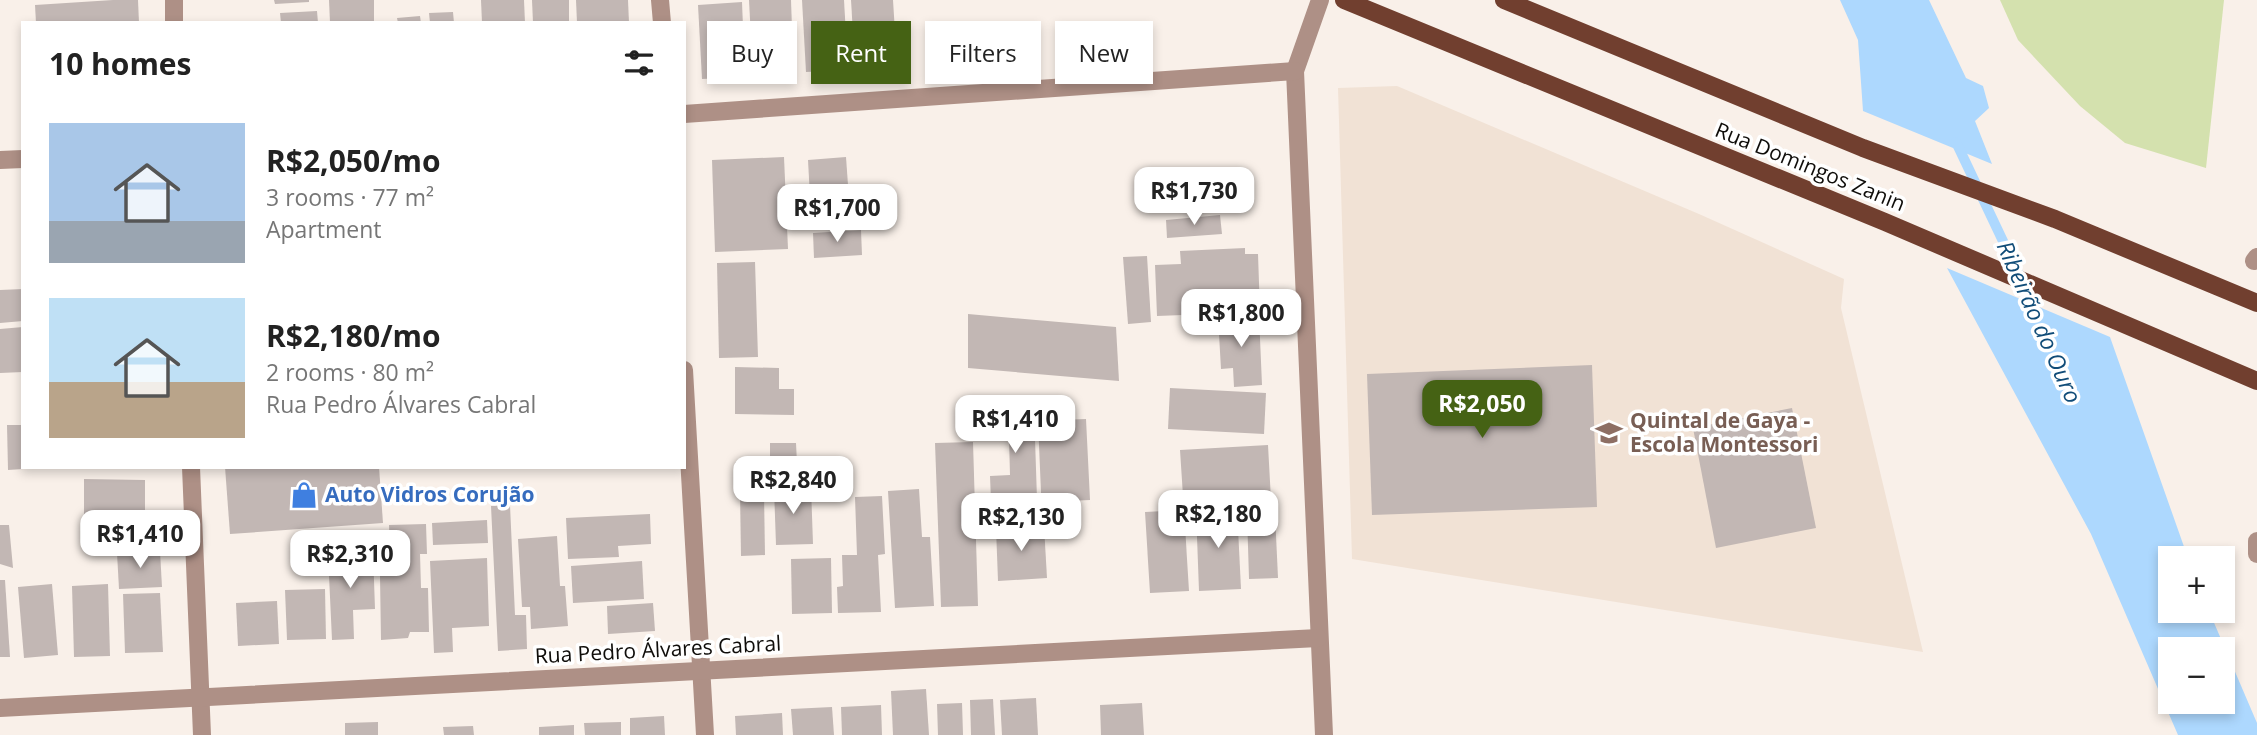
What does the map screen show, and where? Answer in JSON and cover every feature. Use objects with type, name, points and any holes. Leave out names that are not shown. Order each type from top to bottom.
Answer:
[{"type":"main road","name":"Rua Domingos Zanin","points":[[1344,0],[1885,222],[2257,382]]},
{"type":"main road","name":"Rua Domingos Zanin","points":[[1504,0],[1863,148],[2055,219],[2257,303]]},
{"type":"street","points":[[174,0],[174,21]]},
{"type":"street","points":[[660,0],[662,21]]},
{"type":"street","points":[[1320,0],[1295,71],[1324,735]]},
{"type":"street","points":[[686,114],[1295,71]]},
{"type":"street","points":[[0,160],[21,159]]},
{"type":"street","points":[[686,405],[705,735]]},
{"type":"street","points":[[191,469],[202,735]]},
{"type":"street","points":[[2257,541],[2257,554]]},
{"type":"street","name":"Rua Pedro Álvares Cabral","points":[[0,708],[1318,638]]},
{"type":"shaded area","name":"Quintal de Gaya - Escola Montessori","points":[[1397,86],[1699,214],[1844,279],[1841,308],[1923,652],[1352,559],[1338,88]]},
{"type":"green space","points":[[2000,0],[2224,0],[2206,168],[2125,143],[2080,106],[2018,40]]},
{"type":"water","points":[[1840,0],[1929,0],[1966,78],[1983,86],[1989,108],[1975,121],[1992,164],[1863,111],[1858,40]]},
{"type":"water","points":[[1947,268],[2110,337],[2184,546],[2158,546],[2158,623],[2214,623],[2220,637],[2158,637],[2158,689],[2091,534]]},
{"type":"water","points":[[2235,672],[2257,723],[2257,735],[2178,735],[2169,714],[2235,714]]},
{"type":"building","points":[[138,0],[139,21],[36,21],[35,5]]},
{"type":"building","points":[[274,0],[309,0],[309,2],[275,4]]},
{"type":"building","points":[[329,0],[374,0],[374,21],[330,21]]},
{"type":"building","points":[[481,0],[524,0],[525,21],[482,21]]},
{"type":"building","points":[[532,0],[569,0],[569,21],[533,21]]},
{"type":"building","points":[[576,0],[628,0],[629,21],[577,21]]},
{"type":"building","points":[[749,0],[791,0],[792,21],[750,21]]},
{"type":"building","points":[[802,0],[844,0],[845,21],[811,21],[811,72],[806,72]]},
{"type":"building","points":[[851,0],[893,0],[894,21],[852,21]]},
{"type":"building","points":[[742,2],[743,21],[707,21],[707,79],[702,79],[698,5]]},
{"type":"building","points":[[317,11],[318,21],[281,21],[280,13]]},
{"type":"building","points":[[453,12],[454,21],[430,21],[429,13]]},
{"type":"building","points":[[420,16],[421,21],[398,21],[397,18]]},
{"type":"building","points":[[784,157],[788,249],[715,252],[712,160]]},
{"type":"building","points":[[846,157],[850,213],[811,216],[808,160]]},
{"type":"building","points":[[1220,215],[1222,234],[1167,238],[1166,220]]},
{"type":"building","points":[[861,230],[862,255],[814,258],[813,233]]},
{"type":"building","points":[[1245,248],[1245,254],[1258,254],[1260,312],[1157,316],[1155,265],[1181,264],[1180,251]]},
{"type":"building","points":[[1147,256],[1151,322],[1128,324],[1123,257]]},
{"type":"building","points":[[755,262],[758,357],[719,358],[717,263]]},
{"type":"building","points":[[21,289],[21,321],[0,323],[0,290]]},
{"type":"building","points":[[968,314],[1116,327],[1119,381],[968,368]]},
{"type":"building","points":[[1259,315],[1262,385],[1234,387],[1233,368],[1221,369],[1218,317]]},
{"type":"building","points":[[21,327],[21,372],[0,373],[0,329]]},
{"type":"building","points":[[1592,365],[1597,507],[1372,515],[1367,374]]},
{"type":"building","points":[[735,367],[779,368],[779,389],[794,389],[794,415],[735,414]]},
{"type":"building","points":[[1170,388],[1266,393],[1264,434],[1168,429]]},
{"type":"building","points":[[1792,408],[1816,528],[1716,548],[1693,428]]},
{"type":"building","points":[[1034,409],[1037,499],[991,501],[990,476],[1010,475],[1009,439],[989,440],[988,411]]},
{"type":"building","points":[[1086,419],[1090,500],[1068,501],[1059,515],[1042,516],[1038,421]]},
{"type":"building","points":[[7,425],[21,425],[23,469],[8,470]]},
{"type":"building","points":[[973,442],[978,606],[941,607],[935,443]]},
{"type":"building","points":[[770,443],[796,443],[798,483],[736,484],[735,462],[770,461]]},
{"type":"building","points":[[1268,445],[1271,500],[1242,502],[1242,493],[1183,496],[1180,450]]},
{"type":"building","name":"Auto Vidros Corujão","points":[[225,469],[379,469],[383,523],[230,534]]},
{"type":"building","points":[[84,479],[145,480],[145,517],[84,515]]},
{"type":"building","points":[[811,487],[813,544],[776,545],[774,488]]},
{"type":"building","points":[[919,489],[922,537],[930,537],[934,606],[895,608],[888,491]]},
{"type":"building","points":[[740,493],[764,493],[765,555],[741,556]]},
{"type":"building","points":[[882,496],[885,554],[878,555],[881,612],[838,613],[837,587],[843,586],[842,555],[857,555],[855,497]]},
{"type":"building","points":[[510,505],[515,615],[526,615],[527,649],[498,651],[491,506]]},
{"type":"building","points":[[1237,508],[1241,589],[1199,591],[1196,510]]},
{"type":"building","points":[[1184,510],[1189,591],[1150,593],[1145,512]]},
{"type":"building","points":[[650,514],[651,544],[618,546],[619,557],[568,559],[566,518]]},
{"type":"building","points":[[1275,514],[1278,578],[1249,579],[1247,515]]},
{"type":"building","points":[[487,520],[488,543],[433,545],[432,523]]},
{"type":"building","points":[[426,524],[427,554],[420,554],[421,588],[428,588],[429,632],[410,632],[408,638],[381,640],[380,576],[391,576],[389,525]]},
{"type":"building","points":[[0,525],[9,525],[13,568],[0,564]]},
{"type":"building","points":[[1044,526],[1047,578],[998,581],[996,528]]},
{"type":"building","points":[[557,536],[560,586],[565,586],[568,626],[531,629],[530,607],[522,607],[518,539]]},
{"type":"building","points":[[160,551],[162,587],[119,589],[117,553]]},
{"type":"building","points":[[373,552],[375,609],[353,610],[354,639],[332,640],[328,554]]},
{"type":"building","points":[[487,558],[489,626],[452,628],[453,652],[434,653],[430,561]]},
{"type":"building","points":[[831,558],[832,613],[792,614],[791,559]]},
{"type":"building","points":[[642,561],[644,599],[573,603],[571,566]]},
{"type":"building","points":[[0,580],[5,580],[10,657],[0,657]]},
{"type":"building","points":[[52,584],[58,655],[24,658],[18,587]]},
{"type":"building","points":[[108,584],[110,656],[74,657],[72,586]]},
{"type":"building","points":[[325,589],[326,639],[287,640],[285,590]]},
{"type":"building","points":[[160,593],[163,652],[125,653],[123,594]]},
{"type":"building","points":[[277,601],[279,644],[238,646],[236,603]]},
{"type":"building","points":[[653,603],[655,631],[608,634],[607,606]]},
{"type":"building","points":[[926,689],[929,735],[893,735],[891,691]]},
{"type":"building","points":[[1036,698],[1038,735],[1002,735],[1000,700]]},
{"type":"building","points":[[993,699],[995,735],[971,735],[970,700]]},
{"type":"building","points":[[962,703],[963,735],[938,735],[937,704]]},
{"type":"building","points":[[1142,703],[1144,735],[1101,735],[1100,705]]},
{"type":"building","points":[[881,705],[882,735],[842,735],[841,707]]},
{"type":"building","points":[[832,707],[834,735],[793,735],[791,709]]},
{"type":"building","points":[[782,713],[783,735],[736,735],[735,716]]},
{"type":"building","points":[[664,716],[665,735],[630,735],[630,718]]},
{"type":"building","points":[[378,722],[378,735],[345,735],[345,723]]},
{"type":"building","points":[[621,722],[621,735],[585,735],[584,723]]},
{"type":"building","points":[[574,725],[574,735],[539,735],[539,727]]},
{"type":"building","points":[[473,726],[474,735],[444,735],[443,727]]},
{"type":"waterway","name":"Ribeirão do Ouro","points":[[1956,142],[2038,315]]},
{"type":"place","name":"Quintal de Gaya - Escola Montessori","points":[[1609,433]]},
{"type":"place","name":"Auto Vidros Corujão","points":[[304,495]]}]
